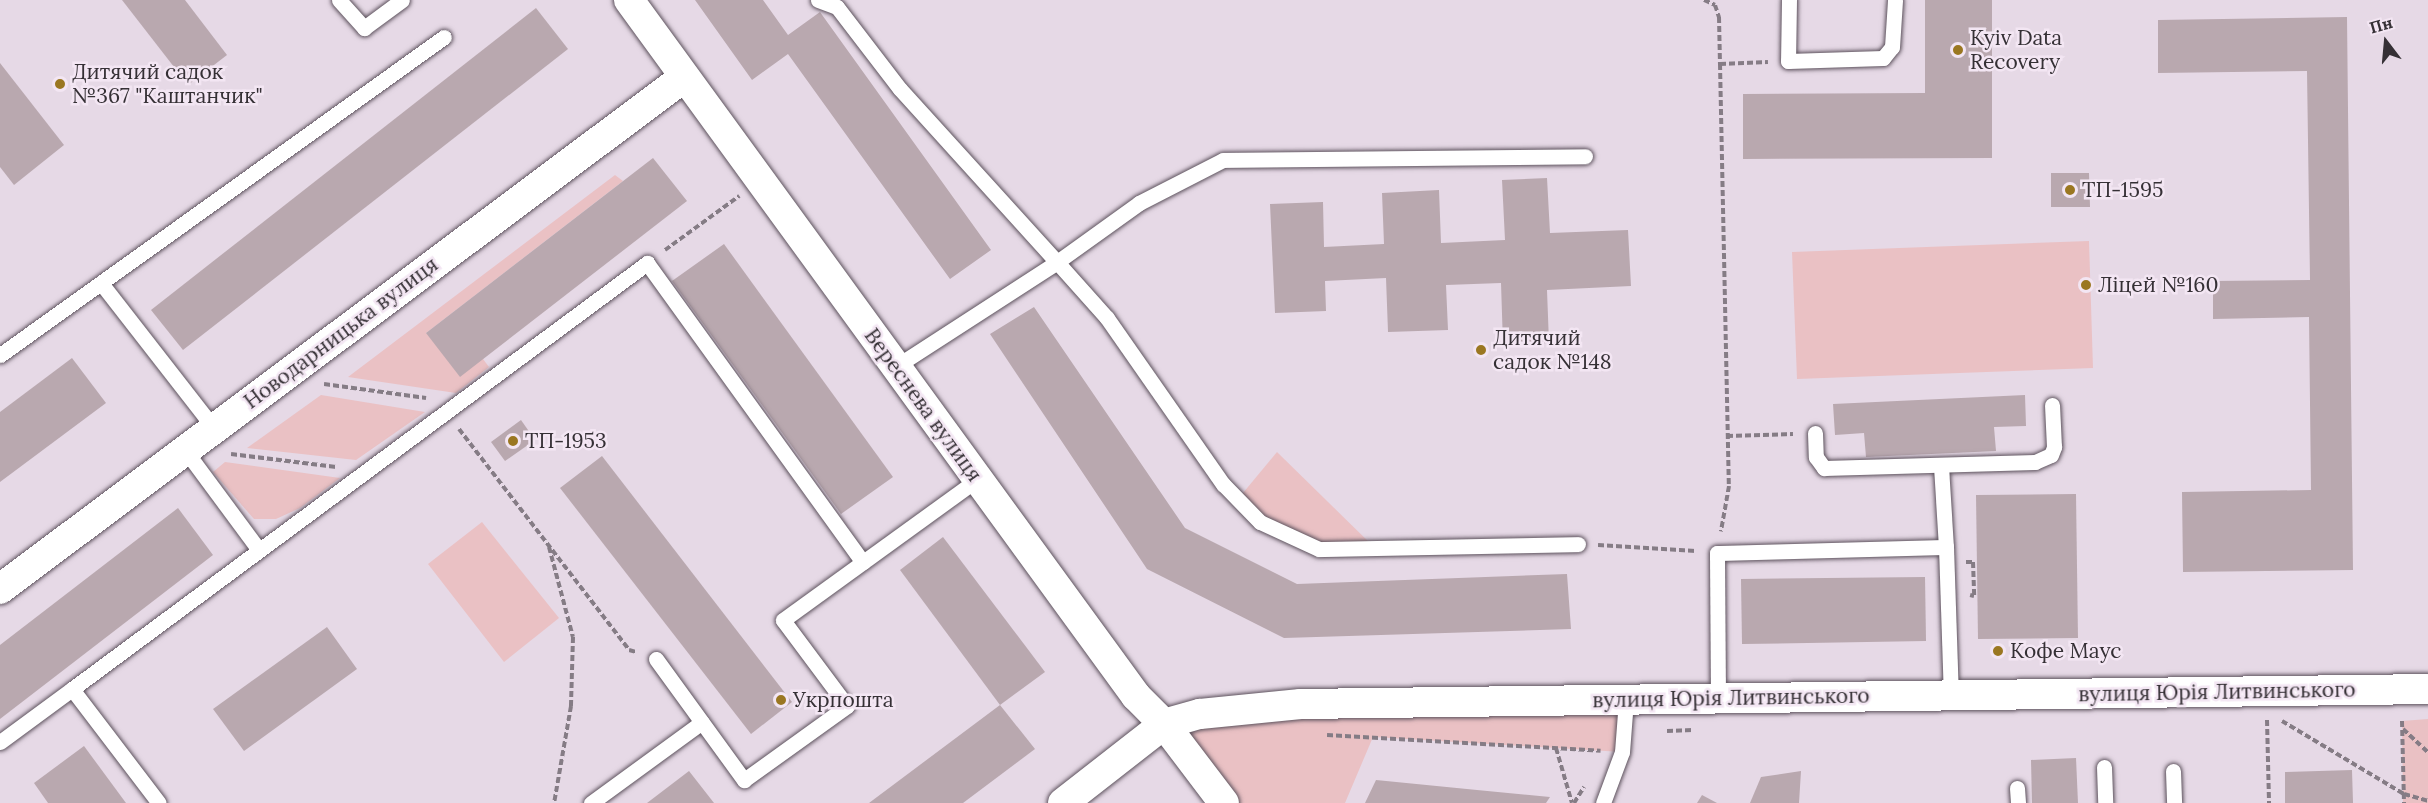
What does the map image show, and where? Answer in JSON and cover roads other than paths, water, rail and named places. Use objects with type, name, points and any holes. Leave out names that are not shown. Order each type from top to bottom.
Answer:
[{"type":"street","name":"Вереснева вулиця","points":[[629,0],[683,78],[1136,696],[1164,724],[1224,803]]},
{"type":"street","name":"Новодарницька вулиця","points":[[0,589],[185,450],[220,441],[683,78]]},
{"type":"street","name":"вулиця Юрія Литвинського","points":[[1062,803],[1164,724],[1200,714],[1301,704],[2428,689]]},
{"type":"lane","points":[[339,0],[364,28],[402,0]]},
{"type":"lane","points":[[818,0],[837,7],[900,89],[1107,318],[1223,484],[1260,522],[1319,549],[1578,544]]},
{"type":"lane","points":[[1789,0],[1788,61],[1883,58],[1892,47],[1894,0]]},
{"type":"lane","points":[[0,356],[444,37]]},
{"type":"lane","points":[[896,367],[1057,262],[1139,203],[1223,160],[1585,156]]},
{"type":"lane","points":[[0,742],[647,262],[863,562]]},
{"type":"lane","points":[[101,284],[220,441]]},
{"type":"lane","points":[[1815,433],[1816,457],[1824,468],[1941,466],[2044,460],[2054,447],[2052,405]]},
{"type":"lane","points":[[185,450],[259,550]]},
{"type":"lane","points":[[1941,466],[1951,695]]},
{"type":"lane","points":[[656,659],[744,780],[847,706],[783,620],[978,479]]},
{"type":"lane","points":[[1718,698],[1717,553],[1946,547]]},
{"type":"lane","points":[[72,689],[159,803]]},
{"type":"lane","points":[[1604,803],[1622,752],[1626,700]]},
{"type":"lane","points":[[591,803],[702,722]]},
{"type":"lane","points":[[2104,767],[2105,803]]},
{"type":"lane","points":[[2173,771],[2174,803]]},
{"type":"place","name":"Kyiv Data Recovery","points":[[1958,50]]},
{"type":"place","name":"Дитячий садок №367 \"Каштанчик\"","points":[[60,84]]},
{"type":"place","name":"ТП-1595","points":[[2070,190]]},
{"type":"place","name":"Ліцей №160","points":[[2086,285]]},
{"type":"place","name":"Дитячий садок №148","points":[[1481,350]]},
{"type":"place","name":"ТП-1953","points":[[513,441]]},
{"type":"place","name":"Кофе Маус","points":[[1998,651]]},
{"type":"place","name":"Укрпошта","points":[[781,700]]}]
